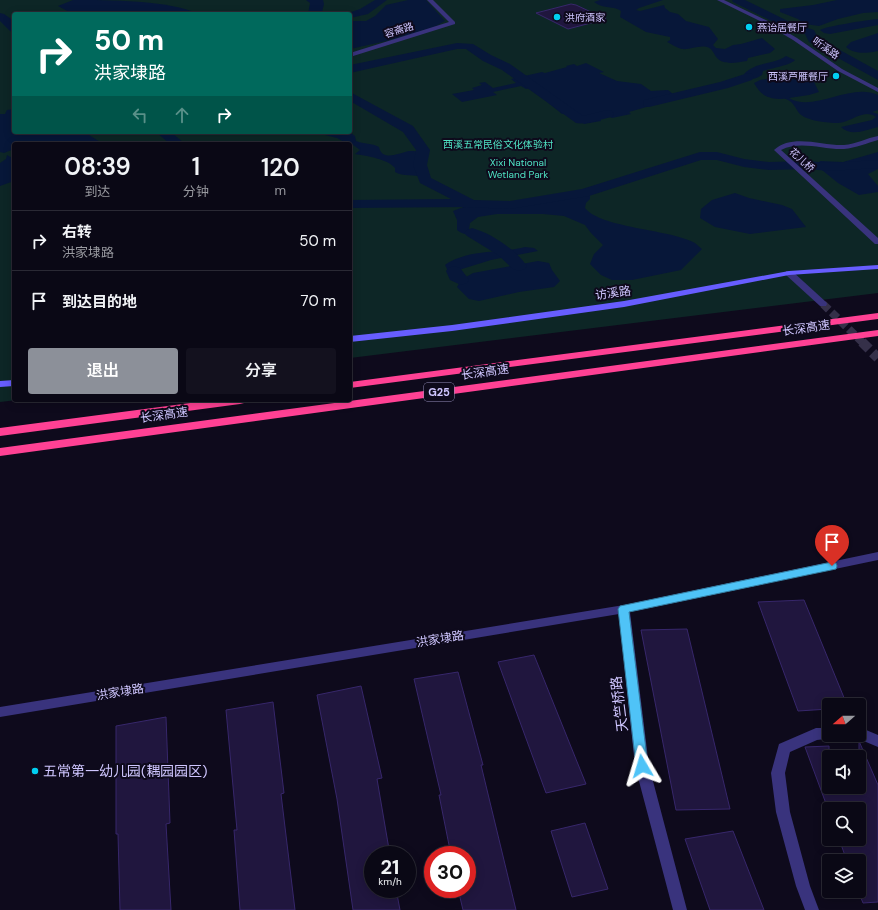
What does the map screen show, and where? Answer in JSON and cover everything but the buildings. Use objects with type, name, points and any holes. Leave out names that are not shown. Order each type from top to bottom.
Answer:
[{"type":"highway","name":"长深高速","points":[[352,386],[878,316]]},
{"type":"highway","name":"长深高速","points":[[0,452],[878,333]]},
{"type":"highway","name":"长深高速","points":[[0,432],[225,402]]},
{"type":"street","name":"容斋路","points":[[352,53],[453,24],[430,0]]},
{"type":"street","name":"听溪路","points":[[720,0],[768,23],[796,39],[840,70],[878,90]]},
{"type":"street","name":"花儿桥","points":[[878,138],[845,147],[809,144],[782,147],[777,150],[878,242]]},
{"type":"street","name":"访溪路","points":[[352,339],[452,328],[624,304],[789,273],[878,267]]},
{"type":"street","points":[[789,273],[823,304]]},
{"type":"street","points":[[0,384],[12,382]]},
{"type":"street","name":"洪家埭路","points":[[0,712],[624,609],[878,556]]},
{"type":"street","name":"天竺桥路","points":[[624,609],[642,766],[680,910]]},
{"type":"street","points":[[812,910],[803,886],[783,812],[778,773],[784,748],[816,734],[822,734]]},
{"type":"street","points":[[866,736],[878,741]]},
{"type":"green space","name":"Xixi National Wetland Park","points":[[0,0],[878,0],[878,293],[352,358],[352,142],[12,142],[12,401],[0,402]]},
{"type":"water","points":[[73,0],[121,1],[155,3],[194,12],[69,12],[58,6]]},
{"type":"water","points":[[306,0],[323,0],[324,4],[322,12],[308,12],[310,3]]},
{"type":"water","points":[[408,0],[426,0],[445,21],[434,27],[386,41],[352,49],[352,21],[366,21],[375,16],[386,5]]},
{"type":"water","points":[[600,0],[663,0],[636,10],[640,11],[664,5],[670,12],[678,14],[686,21],[709,27],[718,39],[713,45],[716,48],[725,49],[733,45],[762,38],[775,49],[770,53],[748,58],[747,61],[731,63],[723,62],[717,58],[712,50],[707,47],[682,49],[667,42],[670,40],[670,37],[646,32],[620,17],[621,11],[618,9],[602,6],[594,2]]},
{"type":"water","points":[[837,0],[878,0],[878,12],[863,13],[838,19],[819,26],[805,24],[798,19],[780,12],[780,9]]},
{"type":"water","points":[[878,19],[878,25],[830,34],[824,33],[820,30],[838,25]]},
{"type":"water","points":[[878,33],[878,51],[865,53],[857,52],[846,47],[851,42]]},
{"type":"water","points":[[786,56],[795,60],[785,65],[763,71],[762,75],[757,78],[751,78],[744,74],[754,67],[776,61]]},
{"type":"water","points":[[586,63],[604,72],[599,73],[617,81],[641,84],[651,91],[668,90],[678,98],[629,112],[631,114],[612,118],[609,116],[600,118],[601,121],[584,124],[577,118],[572,118],[565,113],[562,114],[530,88],[526,89],[521,86],[493,92],[497,95],[462,102],[452,94],[474,90],[472,88],[482,85],[479,83],[485,82],[493,88],[516,83],[511,79],[542,72],[545,73],[574,64],[577,66]]},
{"type":"water","points":[[798,73],[814,82],[819,92],[789,98],[799,102],[810,102],[856,92],[867,92],[878,95],[878,110],[872,112],[878,114],[878,127],[864,131],[849,132],[841,127],[872,120],[876,117],[866,114],[838,123],[812,120],[802,116],[790,101],[786,99],[774,98],[761,93],[754,83],[760,80]]},
{"type":"water","points":[[12,109],[12,134],[87,134],[100,142],[12,142],[12,150],[4,153],[0,152],[0,114],[5,114],[7,110]]},
{"type":"water","points":[[321,134],[352,134],[355,136],[356,141],[379,147],[381,152],[387,155],[396,155],[409,151],[422,152],[420,165],[424,177],[398,174],[395,172],[395,168],[387,162],[377,158],[355,154],[360,150],[352,144],[352,142],[344,142],[337,138]]},
{"type":"water","points":[[878,152],[878,169],[868,174],[878,186],[878,192],[859,195],[838,183],[817,166],[820,161],[843,162]]},
{"type":"water","points":[[7,155],[12,158],[12,182],[0,186],[0,163],[6,159]]},
{"type":"water","points":[[590,191],[590,199],[586,203],[585,208],[593,215],[619,224],[682,238],[694,243],[702,249],[681,270],[632,280],[612,280],[601,275],[590,264],[594,254],[603,245],[585,225],[564,216],[543,214],[497,214],[478,217],[470,223],[469,229],[472,233],[464,234],[457,230],[457,220],[453,211],[471,204],[510,205]]},
{"type":"water","points":[[735,193],[792,209],[806,227],[750,234],[715,227],[700,218],[701,209],[712,200]]},
{"type":"water","points":[[525,247],[534,248],[538,251],[491,260],[449,273],[445,265],[463,256]]},
{"type":"water","points":[[538,261],[549,263],[560,281],[554,287],[519,292],[479,301],[469,299],[457,287],[461,280],[473,273]]},
{"type":"waterway","points":[[352,15],[364,12],[382,0]]},
{"type":"waterway","points":[[737,0],[788,25],[810,32],[813,40],[878,76]]},
{"type":"waterway","points":[[0,16],[8,21],[12,26]]},
{"type":"waterway","points":[[352,69],[457,46],[469,46],[487,58],[506,67],[581,120],[607,114]]},
{"type":"waterway","points":[[649,103],[724,85],[748,77]]},
{"type":"waterway","points":[[352,97],[408,129],[423,150],[420,165],[425,180],[471,204],[510,205],[584,193],[700,156],[717,156],[744,163],[769,166],[809,165],[828,167],[878,164]]},
{"type":"waterway","points":[[166,134],[176,142]]},
{"type":"waterway","points":[[352,204],[468,203]]},
{"type":"waterway","points":[[472,233],[491,243],[510,256],[519,266]]},
{"type":"waterway","points":[[454,271],[456,277],[461,280]]},
{"type":"tunnel","points":[[823,304],[863,343]]},
{"type":"tunnel","points":[[863,343],[878,358]]},
{"type":"place","name":"洪府酒家","points":[[557,17]]},
{"type":"place","name":"燕诒居餐厅","points":[[749,27]]},
{"type":"place","name":"西溪芦雁餐厅","points":[[836,76]]},
{"type":"place","name":"五常第一幼儿园(耦园园区)","points":[[35,771]]},
{"type":"route","points":[[642,766],[624,609],[832,566]]},
{"type":"park label","name":"西溪五常民俗文化体验村","points":[[498,144]]}]
